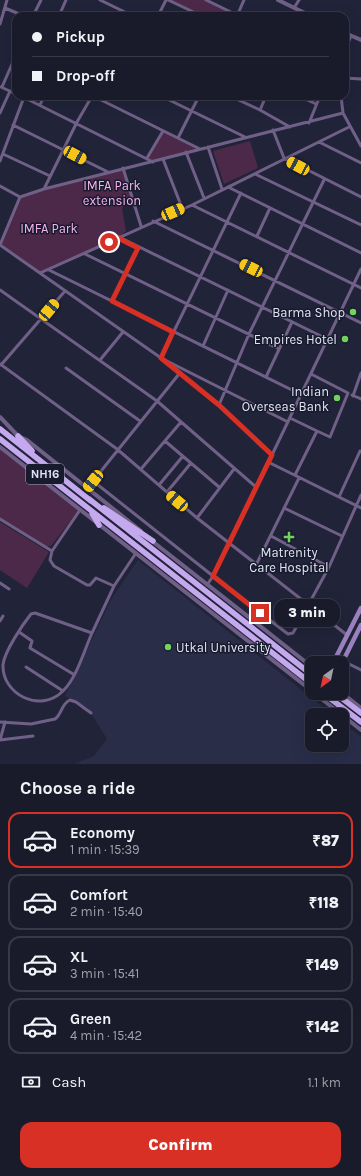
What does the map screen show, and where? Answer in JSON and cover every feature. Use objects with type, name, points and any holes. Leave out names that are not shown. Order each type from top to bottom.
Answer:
[{"type":"highway","name":"NH16","points":[[0,430],[305,669]]},
{"type":"highway","points":[[18,436],[42,462]]},
{"type":"highway","name":"NH16","points":[[0,439],[305,678]]},
{"type":"highway","points":[[89,499],[114,513],[153,542]]},
{"type":"highway","points":[[90,509],[99,525]]},
{"type":"highway","points":[[329,700],[361,722]]},
{"type":"highway","points":[[344,700],[361,713]]},
{"type":"main road","points":[[336,656],[361,608]]},
{"type":"main road","points":[[345,656],[360,628]]},
{"type":"street","points":[[0,24],[7,0]]},
{"type":"street","points":[[35,12],[41,0]]},
{"type":"street","points":[[100,0],[124,12]]},
{"type":"street","points":[[109,4],[111,0]]},
{"type":"street","points":[[160,12],[167,0],[193,12]]},
{"type":"street","points":[[206,0],[230,12]]},
{"type":"street","points":[[240,12],[244,0]]},
{"type":"street","points":[[278,0],[301,12]]},
{"type":"street","points":[[294,8],[299,0]]},
{"type":"street","points":[[62,12],[65,1]]},
{"type":"street","points":[[5,8],[14,12]]},
{"type":"street","points":[[349,41],[351,36],[361,40]]},
{"type":"street","points":[[0,113],[10,91],[1,87],[12,64]]},
{"type":"street","points":[[349,78],[361,79]]},
{"type":"street","points":[[0,161],[22,100]]},
{"type":"street","points":[[31,100],[77,122],[148,158],[153,162]]},
{"type":"street","points":[[40,105],[42,100]]},
{"type":"street","points":[[44,189],[77,122],[90,100]]},
{"type":"street","points":[[100,100],[200,149]]},
{"type":"street","points":[[168,100],[245,137]]},
{"type":"street","points":[[178,138],[197,100]]},
{"type":"street","points":[[239,100],[290,127]]},
{"type":"street","points":[[260,110],[264,100]]},
{"type":"street","points":[[308,100],[316,104]]},
{"type":"street","points":[[309,123],[318,100]]},
{"type":"street","points":[[341,100],[343,113],[349,127],[361,146]]},
{"type":"street","points":[[0,186],[20,197],[123,168],[153,162],[163,158],[273,130],[309,123],[343,113]]},
{"type":"street","points":[[13,125],[108,172]]},
{"type":"street","points":[[40,273],[85,254],[141,226],[192,204],[349,127]]},
{"type":"street","points":[[273,130],[284,158],[324,180],[361,197]]},
{"type":"street","points":[[148,158],[163,131]]},
{"type":"street","points":[[319,142],[361,163]]},
{"type":"street","points":[[208,147],[222,189]]},
{"type":"street","points":[[186,152],[204,198]]},
{"type":"street","points":[[3,154],[50,176]]},
{"type":"street","points":[[163,158],[182,208]]},
{"type":"street","points":[[123,168],[141,226]]},
{"type":"street","points":[[255,174],[361,225]]},
{"type":"street","points":[[219,405],[249,334],[290,253],[324,180]]},
{"type":"street","points":[[228,186],[361,253]]},
{"type":"street","points":[[161,358],[241,193]]},
{"type":"street","points":[[20,197],[0,245],[161,358],[219,405],[272,455]]},
{"type":"street","points":[[192,204],[361,288]]},
{"type":"street","points":[[257,236],[270,208]]},
{"type":"street","points":[[153,221],[340,311],[361,323]]},
{"type":"street","points":[[118,238],[327,339]]},
{"type":"street","points":[[112,301],[138,248]]},
{"type":"street","points":[[85,254],[280,349]]},
{"type":"street","points":[[207,585],[213,576],[272,455],[361,269]]},
{"type":"street","points":[[49,270],[300,394]]},
{"type":"street","points":[[0,290],[157,401],[256,487]]},
{"type":"street","points":[[203,346],[228,290]]},
{"type":"street","points":[[65,291],[0,365],[117,449],[197,518],[347,635]]},
{"type":"street","points":[[266,377],[292,322]]},
{"type":"street","points":[[100,360],[123,332]]},
{"type":"street","points":[[161,358],[288,422]]},
{"type":"street","points":[[66,368],[140,421]]},
{"type":"street","points":[[353,396],[361,373]]},
{"type":"street","points":[[87,488],[179,374]]},
{"type":"street","points":[[311,374],[361,399]]},
{"type":"street","points":[[290,418],[330,437],[348,393]]},
{"type":"street","points":[[0,417],[18,436],[27,440],[153,542],[305,662]]},
{"type":"street","points":[[141,469],[181,422]]},
{"type":"street","points":[[295,475],[317,431]]},
{"type":"street","points":[[165,441],[220,487]]},
{"type":"street","points":[[0,447],[305,686]]},
{"type":"street","points":[[339,497],[360,451]]},
{"type":"street","points":[[159,485],[183,456]]},
{"type":"street","points":[[268,462],[361,508]]},
{"type":"street","points":[[167,492],[191,463]]},
{"type":"street","points":[[197,518],[234,469]]},
{"type":"street","points":[[256,565],[299,478]]},
{"type":"street","points":[[93,481],[288,634],[291,634],[295,630],[329,567],[361,495]]},
{"type":"street","points":[[284,508],[342,536]]},
{"type":"street","points":[[80,510],[52,551],[50,557],[52,564],[63,572],[87,585],[90,585],[96,578],[114,586]]},
{"type":"street","points":[[0,519],[52,551]]},
{"type":"street","points":[[271,536],[329,567]]},
{"type":"street","points":[[92,633],[34,613],[29,617],[19,632],[4,662],[4,671],[12,687],[22,697],[33,702],[47,700],[63,691],[73,674],[114,586],[136,553]]},
{"type":"street","points":[[0,583],[10,589]]},
{"type":"street","points":[[0,621],[3,616]]},
{"type":"street","points":[[19,632],[32,641],[30,648],[73,674]]},
{"type":"street","points":[[349,665],[361,670]]},
{"type":"street","points":[[26,667],[63,691]]},
{"type":"street","points":[[349,699],[361,708]]},
{"type":"street","points":[[0,722],[31,724],[56,719],[64,704],[70,700],[76,702],[91,713]]},
{"type":"street","points":[[327,700],[360,729]]},
{"type":"street","points":[[5,722],[0,739],[33,736]]},
{"type":"shaded area","name":"Utkal University","points":[[138,560],[305,693],[305,700],[314,700],[324,708],[305,708],[305,752],[349,752],[349,728],[361,737],[361,764],[74,764],[94,756],[107,739],[88,708],[65,696],[112,598]]},
{"type":"green space","points":[[168,0],[206,0],[232,12],[194,12]]},
{"type":"green space","points":[[163,131],[200,149],[153,162],[147,158]]},
{"type":"green space","points":[[250,141],[258,168],[224,184],[213,151]]},
{"type":"green space","name":"IMFA Park","points":[[123,168],[133,201],[122,208],[126,231],[119,237],[40,273],[0,245],[20,197]]},
{"type":"green space","points":[[0,449],[79,510],[51,546],[46,546],[0,518]]},
{"type":"green space","points":[[0,522],[49,552],[27,588],[0,570]]},
{"type":"place","name":"Barma Shop","points":[[353,312]]},
{"type":"place","name":"Empires Hotel","points":[[345,339]]},
{"type":"place","name":"Indian Overseas Bank","points":[[337,398]]},
{"type":"place","name":"Matrenity Care Hospital","points":[[289,537]]},
{"type":"place","name":"Utkal University","points":[[168,647]]},
{"type":"route","points":[[109,242],[118,238],[138,248],[112,301],[173,332],[161,358],[219,405],[272,455],[213,576],[260,613]]},
{"type":"park label","name":"IMFA Park extension","points":[[112,192]]}]
